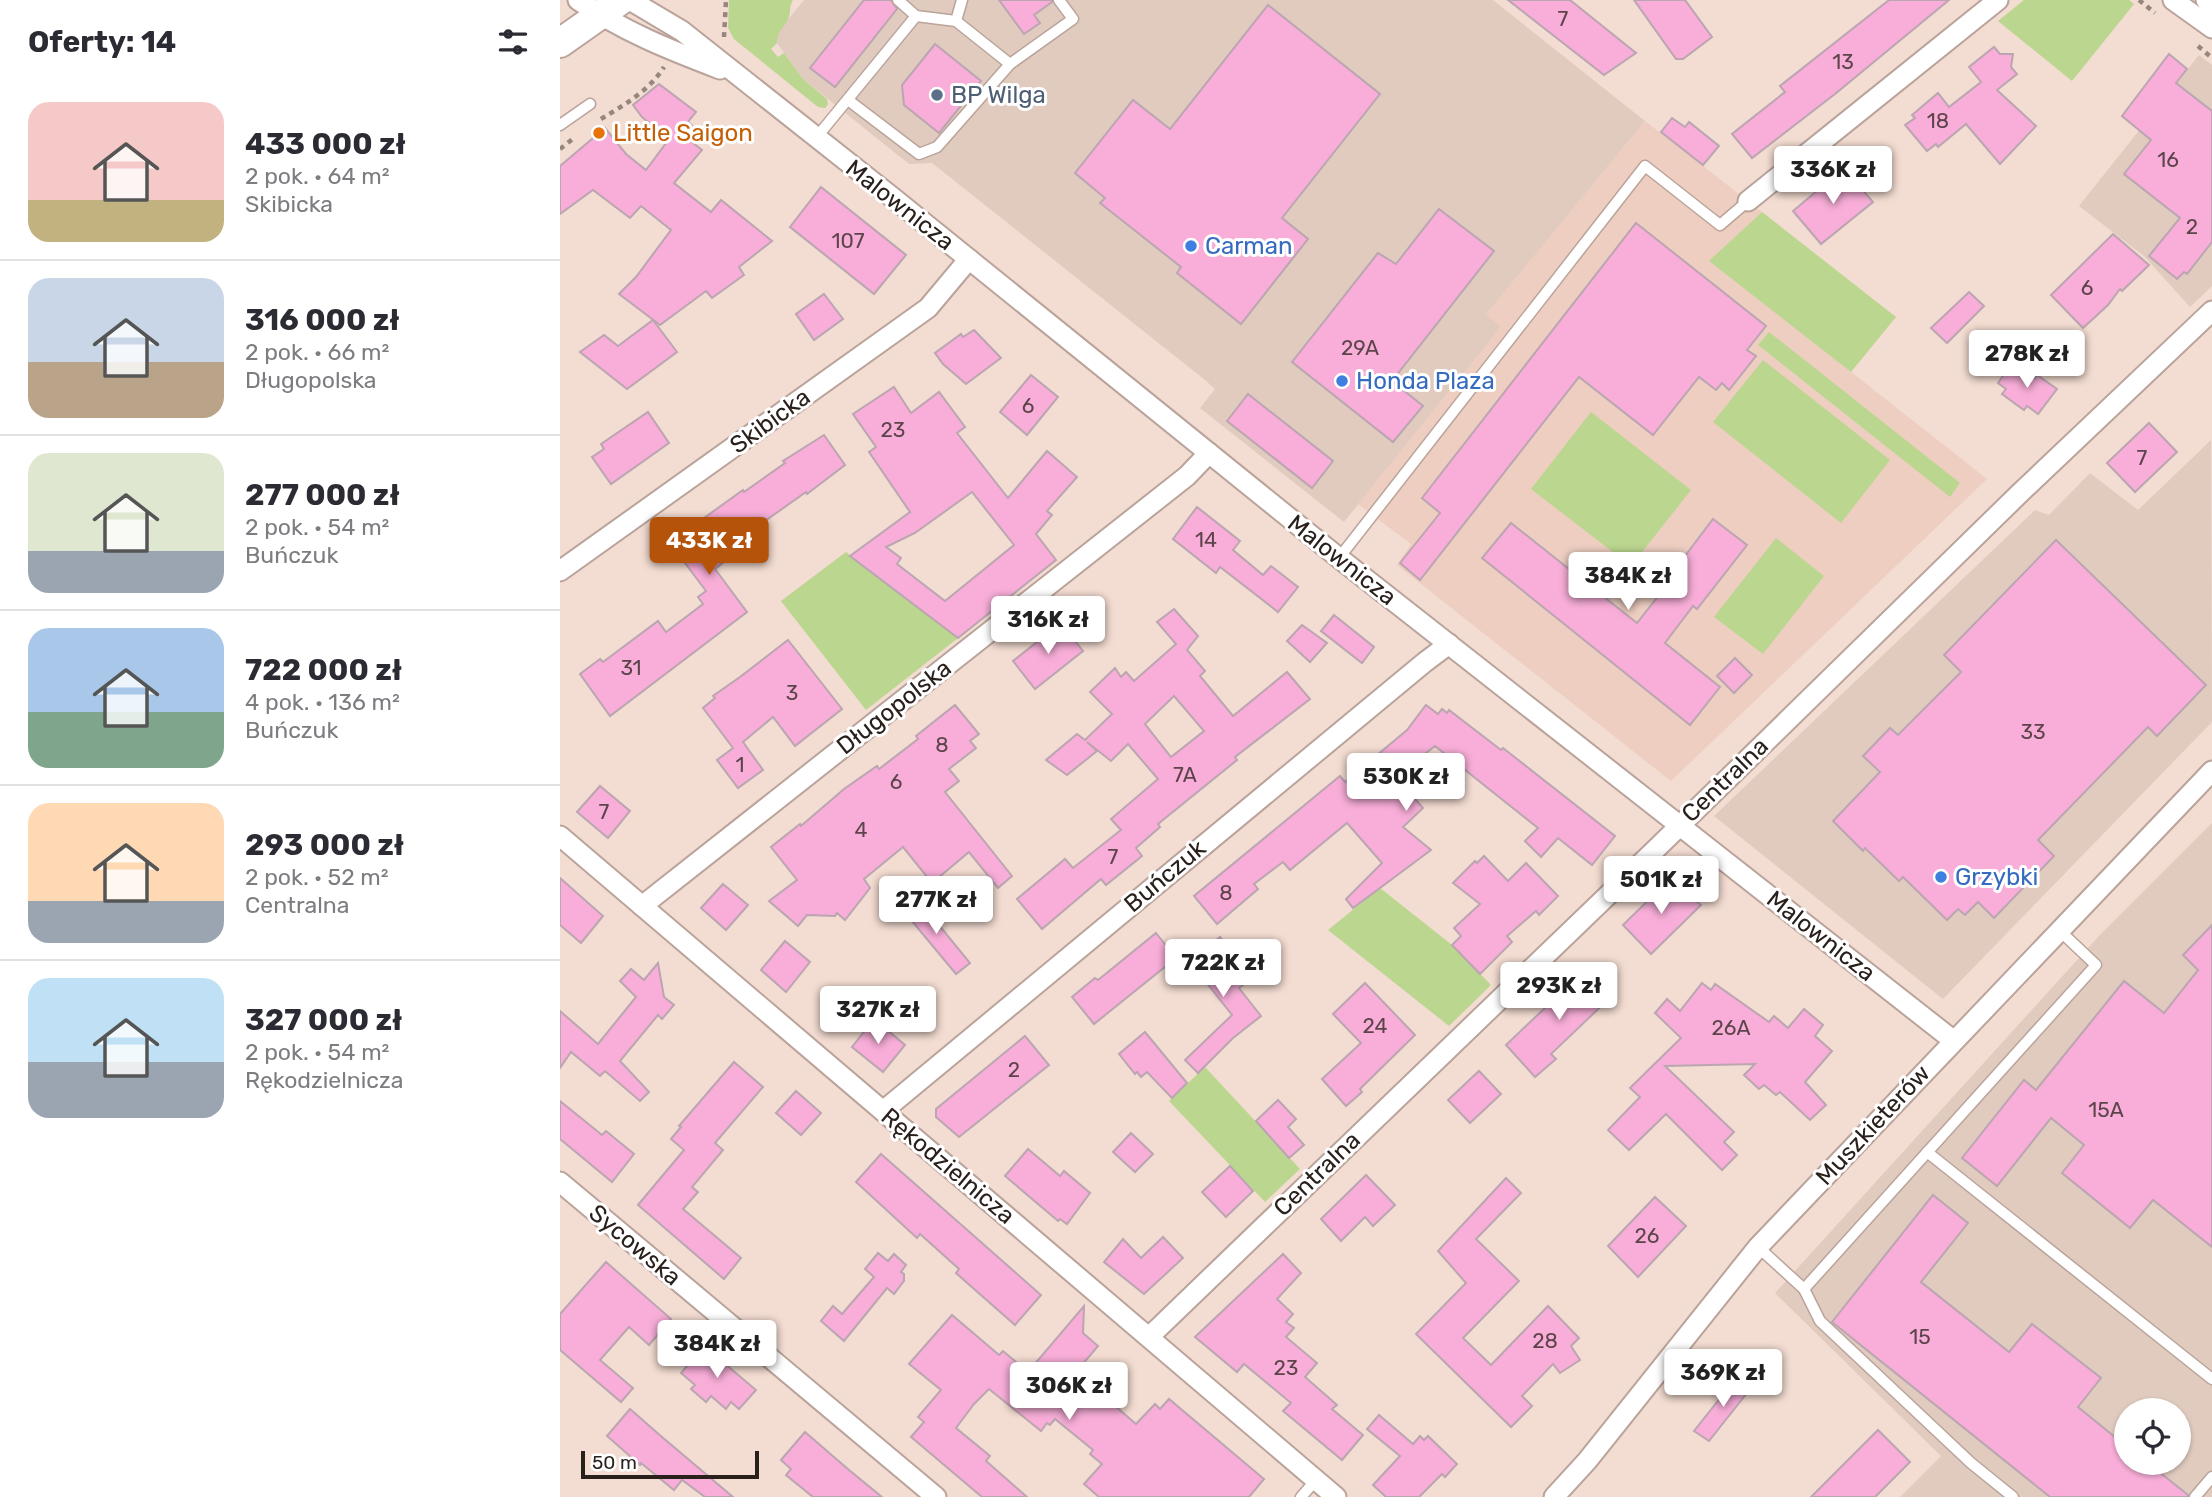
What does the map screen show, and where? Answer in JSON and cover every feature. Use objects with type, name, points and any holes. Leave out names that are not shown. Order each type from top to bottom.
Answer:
[{"type":"main road","points":[[560,43],[600,5]]},
{"type":"street","name":"Malownicza","points":[[630,0],[675,26],[1339,558],[1954,1041]]},
{"type":"street","points":[[1748,201],[1998,0]]},
{"type":"street","points":[[2173,0],[2212,28]]},
{"type":"street","points":[[2206,0],[2212,7]]},
{"type":"street","name":"Malownicza","points":[[600,5],[648,41],[734,74]]},
{"type":"street","name":"Skibicka","points":[[560,571],[928,308],[968,259]]},
{"type":"street","name":"Centralna","points":[[1149,1337],[1659,846],[2025,488],[2212,312]]},
{"type":"street","name":"Długopolska","points":[[642,906],[1176,484],[1209,453]]},
{"type":"street","name":"Buńczuk","points":[[883,1111],[1449,644]]},
{"type":"street","name":"Muszkieterów","points":[[1554,1497],[1587,1461],[1758,1247],[2212,771]]},
{"type":"street","name":"Rękodzielnicza","points":[[560,836],[1336,1497]]},
{"type":"street","name":"Sycowska","points":[[560,1182],[936,1497]]},
{"type":"lane","points":[[898,0],[916,16],[956,20],[1010,64]]},
{"type":"lane","points":[[956,20],[962,0]]},
{"type":"lane","points":[[848,100],[919,154],[937,147],[1010,64],[1073,19],[1059,0]]},
{"type":"lane","points":[[816,138],[916,16]]},
{"type":"lane","points":[[560,125],[590,104]]},
{"type":"lane","points":[[1339,558],[1645,166],[1720,225],[1748,201]]},
{"type":"lane","points":[[1804,1289],[2096,965],[2059,930]]},
{"type":"lane","points":[[1927,1152],[2212,1380]]},
{"type":"lane","points":[[1758,1247],[1804,1289],[1820,1321],[1971,1463],[2013,1497]]},
{"type":"lane","points":[[2195,1497],[2212,1477]]},
{"type":"lane","points":[[1301,1497],[1316,1480]]},
{"type":"path","points":[[724,38],[726,0]]},
{"type":"path","points":[[598,120],[628,103],[656,80],[664,67]]},
{"type":"path","points":[[560,149],[579,134]]},
{"type":"shaded area","points":[[804,0],[1493,0],[1645,121],[1487,314],[1501,327],[1344,522],[1200,408],[1215,389],[1205,380],[932,163],[909,164],[803,79],[777,43],[777,33]]},
{"type":"shaded area","points":[[2199,55],[2212,65],[2212,286],[2190,307],[2144,256],[2079,206]]},
{"type":"shaded area","points":[[1645,121],[1762,212],[1710,261],[1987,479],[1671,781],[1397,565],[1411,544],[1358,504],[1501,327],[1486,314]]},
{"type":"shaded area","points":[[2211,440],[2212,722],[1943,999],[1714,816],[2035,510],[2049,515],[2090,473],[2138,510]]},
{"type":"shaded area","points":[[2212,823],[2212,1497],[1900,1497],[1941,1456],[1775,1293],[2098,937]]},
{"type":"green space","points":[[729,0],[793,0],[790,15],[778,35],[777,43],[771,49],[778,57],[784,53],[803,79],[827,99],[825,108],[818,107],[734,39],[728,28]]},
{"type":"green space","points":[[2024,0],[2129,0],[2134,4],[2072,81],[1998,21]]},
{"type":"green space","points":[[1762,212],[1896,317],[1851,372],[1709,261]]},
{"type":"green space","points":[[1769,332],[1960,483],[1950,497],[1758,345]]},
{"type":"green space","points":[[1763,360],[1890,460],[1841,523],[1713,422]]},
{"type":"green space","points":[[1591,412],[1691,490],[1631,566],[1531,489]]},
{"type":"green space","points":[[1776,538],[1824,576],[1763,654],[1714,617]]},
{"type":"green space","points":[[846,552],[958,638],[866,710],[781,601]]},
{"type":"green space","points":[[1380,888],[1452,945],[1491,985],[1449,1026],[1328,930]]},
{"type":"green space","points":[[1205,1067],[1300,1169],[1265,1202],[1169,1101]]},
{"type":"building","points":[[864,0],[891,0],[897,9],[835,87],[810,68]]},
{"type":"building","points":[[999,0],[1052,2],[1034,15],[1040,23],[1024,34]]},
{"type":"building","points":[[1508,0],[1570,0],[1636,53],[1604,75]]},
{"type":"building","points":[[1634,0],[1685,0],[1712,37],[1683,59],[1676,59]]},
{"type":"building","points":[[1889,0],[1949,0],[1752,158],[1732,134],[1785,92],[1780,86]]},
{"type":"building","points":[[1268,5],[1380,94],[1282,218],[1308,239],[1241,324],[1177,273],[1181,267],[1100,203],[1105,198],[1075,173],[1133,100],[1170,129]]},
{"type":"building","name":"BP Wilga","points":[[935,44],[981,81],[939,133],[904,105],[902,85]]},
{"type":"building","points":[[1994,47],[2000,54],[2013,54],[2011,67],[2017,74],[1997,90],[2036,126],[2000,164],[1966,124],[1938,147],[1936,144],[1927,151],[1905,125],[1915,118],[1912,115],[1938,93],[1949,107],[1981,82],[1969,67]]},
{"type":"building","points":[[2169,54],[2187,69],[2176,83],[2212,111],[2212,242],[2187,274],[2184,272],[2177,279],[2149,256],[2180,218],[2124,174],[2151,140],[2122,116]]},
{"type":"building","points":[[659,84],[696,112],[688,122],[696,129],[688,139],[702,150],[674,183],[711,212],[721,200],[772,241],[739,267],[744,275],[712,298],[706,291],[660,325],[619,294],[636,277],[671,230],[641,206],[630,218],[593,190],[560,214],[560,166],[605,128],[626,154],[646,170],[669,139],[642,117],[633,105]]},
{"type":"building","points":[[1672,118],[1685,127],[1689,122],[1719,146],[1703,165],[1661,132]]},
{"type":"building","points":[[1844,168],[1873,202],[1821,244],[1793,211]]},
{"type":"building","points":[[821,187],[906,255],[874,294],[790,227]]},
{"type":"building","points":[[1439,209],[1494,251],[1392,381],[1423,406],[1393,442],[1292,362],[1378,253],[1396,264]]},
{"type":"building","points":[[1636,223],[1766,326],[1747,350],[1756,356],[1729,390],[1722,383],[1716,390],[1699,377],[1653,435],[1579,377],[1420,580],[1400,563],[1440,513],[1422,498]]},
{"type":"building","points":[[2113,234],[2149,265],[2122,291],[2120,289],[2108,305],[2083,328],[2051,295]]},
{"type":"building","points":[[1969,292],[1984,306],[1947,343],[1931,328]]},
{"type":"building","points":[[824,294],[843,319],[814,340],[796,314]]},
{"type":"building","points":[[653,320],[677,352],[627,389],[580,352],[604,335],[618,346]]},
{"type":"building","points":[[974,330],[1001,358],[966,384],[943,364],[935,353],[961,334],[963,337]]},
{"type":"building","points":[[2010,366],[2023,375],[2026,372],[2035,378],[2037,375],[2057,389],[2038,414],[2027,406],[2024,410],[2002,394],[2006,389],[1998,383]]},
{"type":"building","points":[[1031,375],[1058,397],[1027,435],[1000,412]]},
{"type":"building","points":[[894,387],[911,413],[939,392],[965,427],[957,433],[1008,498],[1047,451],[1077,477],[1047,511],[1052,515],[1036,534],[1056,560],[958,638],[850,556],[910,512],[869,452],[876,447],[853,414]],"holes":[[[972,492],[1014,545],[945,601],[897,564],[901,558],[886,547],[915,533]]]},
{"type":"building","points":[[1248,394],[1333,461],[1312,488],[1227,421]]},
{"type":"building","points":[[648,412],[669,443],[611,484],[592,457],[604,449],[601,444]]},
{"type":"building","points":[[2149,423],[2177,452],[2135,492],[2107,463]]},
{"type":"building","points":[[824,435],[845,465],[765,521],[751,534],[754,539],[715,569],[747,612],[610,716],[580,674],[600,659],[603,662],[658,621],[666,632],[703,604],[698,597],[706,591],[667,539],[696,520],[697,523],[743,490],[744,492],[785,463],[783,461]]},
{"type":"building","points":[[1197,507],[1240,541],[1233,550],[1263,575],[1271,566],[1298,587],[1278,612],[1220,567],[1216,573],[1173,539]]},
{"type":"building","points":[[1713,519],[1747,545],[1697,609],[1693,606],[1665,643],[1720,687],[1690,725],[1482,558],[1511,523],[1637,623]]},
{"type":"building","points":[[2056,540],[2206,685],[2157,736],[2148,727],[2038,840],[2054,856],[1994,918],[1978,902],[1965,915],[1958,909],[1947,920],[1903,877],[1899,881],[1833,821],[1880,772],[1863,756],[1890,728],[1898,735],[1961,672],[1944,655]]},
{"type":"building","points":[[1174,609],[1198,636],[1187,650],[1205,671],[1200,676],[1233,716],[1287,672],[1310,699],[1235,757],[1237,760],[1158,824],[1160,827],[1136,848],[1142,856],[1106,885],[1101,879],[1042,929],[1017,899],[1065,859],[1073,868],[1121,830],[1111,819],[1158,779],[1128,744],[1111,761],[1087,742],[1097,751],[1067,775],[1046,760],[1077,734],[1085,740],[1112,714],[1090,692],[1115,668],[1121,677],[1126,672],[1134,681],[1176,644],[1157,622]],"holes":[[[1174,696],[1204,731],[1171,757],[1145,724]]]},
{"type":"building","points":[[1334,615],[1374,647],[1362,663],[1321,631]]},
{"type":"building","points":[[1061,623],[1083,651],[1035,689],[1013,661]]},
{"type":"building","points":[[1302,625],[1327,643],[1310,662],[1287,641]]},
{"type":"building","points":[[788,640],[842,709],[795,746],[773,717],[743,742],[763,770],[738,788],[717,760],[733,748],[703,708],[715,698],[713,696]]},
{"type":"building","points":[[1735,658],[1752,675],[1734,693],[1717,676]]},
{"type":"building","points":[[955,705],[979,734],[970,741],[976,748],[949,769],[959,781],[945,792],[1012,876],[998,888],[969,852],[932,883],[903,847],[864,879],[870,888],[845,920],[837,913],[835,916],[807,915],[798,926],[769,901],[797,880],[771,847],[800,824],[801,826],[844,789],[877,766],[879,769],[918,739],[916,736]]},
{"type":"building","points":[[1426,705],[1438,714],[1442,709],[1447,713],[1449,710],[1501,750],[1503,748],[1615,836],[1592,865],[1558,838],[1541,857],[1525,841],[1538,828],[1435,746],[1396,777],[1423,808],[1403,827],[1431,850],[1353,908],[1346,899],[1382,863],[1347,823],[1290,870],[1283,862],[1254,884],[1258,889],[1217,924],[1194,896],[1340,776],[1345,782],[1407,730]]},
{"type":"building","points":[[600,786],[630,811],[608,838],[577,812]]},
{"type":"building","points":[[1484,856],[1508,881],[1526,863],[1558,896],[1539,915],[1536,911],[1507,936],[1512,942],[1480,974],[1452,945],[1461,936],[1454,928],[1480,904],[1453,883],[1475,861],[1477,863]]},
{"type":"building","points":[[560,878],[603,916],[581,943],[560,925]]},
{"type":"building","points":[[1669,880],[1701,905],[1651,954],[1623,925]]},
{"type":"building","points":[[723,884],[748,905],[726,930],[701,908]]},
{"type":"building","points":[[916,897],[970,963],[956,974],[902,909]]},
{"type":"building","points":[[2212,925],[2212,1247],[2153,1200],[2130,1228],[2062,1173],[2084,1145],[2051,1118],[1997,1186],[1962,1158],[2024,1080],[2036,1090],[2124,981],[2164,1013],[2198,970],[2183,955]]},
{"type":"building","points":[[1156,933],[1176,958],[1094,1024],[1072,997],[1095,978],[1098,980]]},
{"type":"building","points":[[1220,937],[1253,977],[1239,988],[1261,1016],[1233,1038],[1198,1073],[1185,1060],[1232,1015],[1190,962]]},
{"type":"building","points":[[785,941],[810,962],[786,992],[761,970]]},
{"type":"building","points":[[658,963],[664,997],[674,1005],[662,1019],[658,1015],[620,1061],[649,1092],[640,1101],[605,1071],[600,1076],[571,1052],[560,1068],[560,1011],[598,1044],[636,997],[620,981],[631,969],[644,980]]},
{"type":"building","points":[[1588,967],[1614,994],[1551,1054],[1556,1059],[1535,1077],[1506,1045]]},
{"type":"building","points":[[1365,983],[1415,1035],[1346,1106],[1322,1079],[1361,1043],[1333,1014]]},
{"type":"building","points":[[1702,983],[1711,990],[1715,984],[1769,1022],[1774,1016],[1788,1028],[1804,1009],[1823,1025],[1815,1036],[1832,1051],[1805,1082],[1826,1105],[1810,1120],[1780,1092],[1776,1095],[1764,1085],[1759,1089],[1744,1075],[1755,1064],[1665,1066],[1734,1132],[1724,1142],[1737,1155],[1722,1170],[1666,1114],[1629,1150],[1608,1130],[1640,1097],[1630,1088],[1681,1038],[1655,1013],[1667,999],[1680,1011]]},
{"type":"building","points":[[874,1019],[905,1045],[883,1072],[852,1047]]},
{"type":"building","points":[[1145,1032],[1187,1083],[1172,1098],[1147,1072],[1141,1077],[1137,1072],[1135,1074],[1119,1054]]},
{"type":"building","points":[[1025,1036],[1049,1065],[959,1137],[936,1117],[936,1109]]},
{"type":"building","points":[[734,1062],[763,1087],[715,1143],[723,1150],[692,1187],[698,1192],[683,1209],[741,1258],[724,1279],[638,1205],[684,1150],[671,1139],[681,1127],[679,1126]]},
{"type":"building","points":[[1479,1071],[1501,1094],[1470,1123],[1448,1100]]},
{"type":"building","points":[[796,1091],[821,1113],[801,1135],[776,1113]]},
{"type":"building","points":[[1278,1100],[1296,1119],[1288,1127],[1304,1145],[1289,1158],[1256,1121]]},
{"type":"building","points":[[560,1101],[602,1135],[606,1131],[634,1154],[612,1182],[560,1139]]},
{"type":"building","points":[[1131,1133],[1153,1154],[1135,1172],[1113,1152]]},
{"type":"building","points":[[1028,1149],[1060,1176],[1064,1171],[1090,1193],[1067,1224],[1060,1219],[1058,1221],[1005,1176]]},
{"type":"building","points":[[881,1154],[1041,1295],[1015,1325],[956,1273],[959,1269],[920,1234],[917,1238],[856,1182]]},
{"type":"building","points":[[1230,1166],[1253,1191],[1226,1217],[1202,1192]]},
{"type":"building","points":[[1366,1175],[1395,1205],[1373,1226],[1365,1217],[1341,1241],[1321,1219]]},
{"type":"building","points":[[1506,1178],[1521,1193],[1476,1239],[1519,1281],[1463,1338],[1491,1365],[1548,1306],[1579,1338],[1571,1346],[1580,1360],[1560,1373],[1553,1364],[1522,1396],[1532,1406],[1511,1427],[1416,1334],[1466,1283],[1438,1251]]},
{"type":"building","points":[[1933,1195],[1968,1223],[1921,1282],[2009,1352],[2032,1324],[2101,1378],[2078,1407],[2114,1436],[2114,1475],[2163,1475],[2188,1497],[2050,1497],[1832,1322]]},
{"type":"building","points":[[1655,1197],[1686,1226],[1638,1277],[1608,1246]]},
{"type":"building","points":[[1163,1237],[1183,1258],[1144,1294],[1104,1262],[1123,1239],[1141,1258]]},
{"type":"building","points":[[878,1253],[888,1261],[894,1254],[906,1265],[901,1272],[904,1274],[904,1281],[894,1294],[887,1288],[844,1341],[821,1321],[833,1306],[842,1314],[874,1277],[865,1269]]},
{"type":"building","points":[[1283,1254],[1301,1273],[1277,1299],[1293,1314],[1286,1322],[1294,1328],[1286,1337],[1317,1363],[1305,1377],[1337,1405],[1332,1409],[1363,1435],[1342,1460],[1283,1411],[1291,1403],[1244,1364],[1237,1372],[1195,1337]]},
{"type":"building","points":[[606,1262],[671,1319],[649,1345],[629,1327],[600,1360],[633,1388],[621,1402],[560,1350],[560,1314]]},
{"type":"building","points":[[1084,1306],[1083,1333],[1098,1346],[1076,1372],[1136,1424],[1155,1404],[1160,1409],[1169,1399],[1264,1479],[1249,1497],[1099,1497],[1084,1484],[1102,1464],[1090,1454],[1093,1450],[1055,1419],[1050,1425],[1047,1423],[1041,1431],[989,1389],[956,1428],[990,1456],[986,1461],[1027,1497],[982,1497],[911,1437],[924,1422],[918,1417],[941,1390],[909,1364],[952,1315],[999,1355],[1003,1351],[1028,1372]]},
{"type":"building","points":[[704,1346],[756,1390],[739,1409],[731,1402],[726,1409],[711,1396],[706,1402],[691,1389],[695,1385],[681,1373]]},
{"type":"building","points":[[1737,1377],[1751,1388],[1709,1441],[1694,1431]]},
{"type":"building","points":[[630,1409],[733,1497],[705,1497],[682,1480],[674,1490],[641,1463],[640,1465],[607,1436]]},
{"type":"building","points":[[1379,1415],[1413,1444],[1420,1436],[1424,1440],[1428,1436],[1457,1464],[1445,1477],[1442,1474],[1419,1497],[1386,1497],[1373,1485],[1400,1456],[1367,1429]]},
{"type":"building","points":[[1878,1430],[1910,1462],[1875,1497],[1811,1497]]},
{"type":"building","points":[[805,1432],[882,1497],[813,1497],[786,1475],[791,1469],[781,1460]]},
{"type":"place","name":"BP Wilga","points":[[937,95]]},
{"type":"place","name":"Little Saigon","points":[[599,133]]},
{"type":"place","name":"Carman","points":[[1191,246]]},
{"type":"place","name":"Honda Plaza","points":[[1342,381]]},
{"type":"place","name":"Grzybki","points":[[1941,877]]}]
